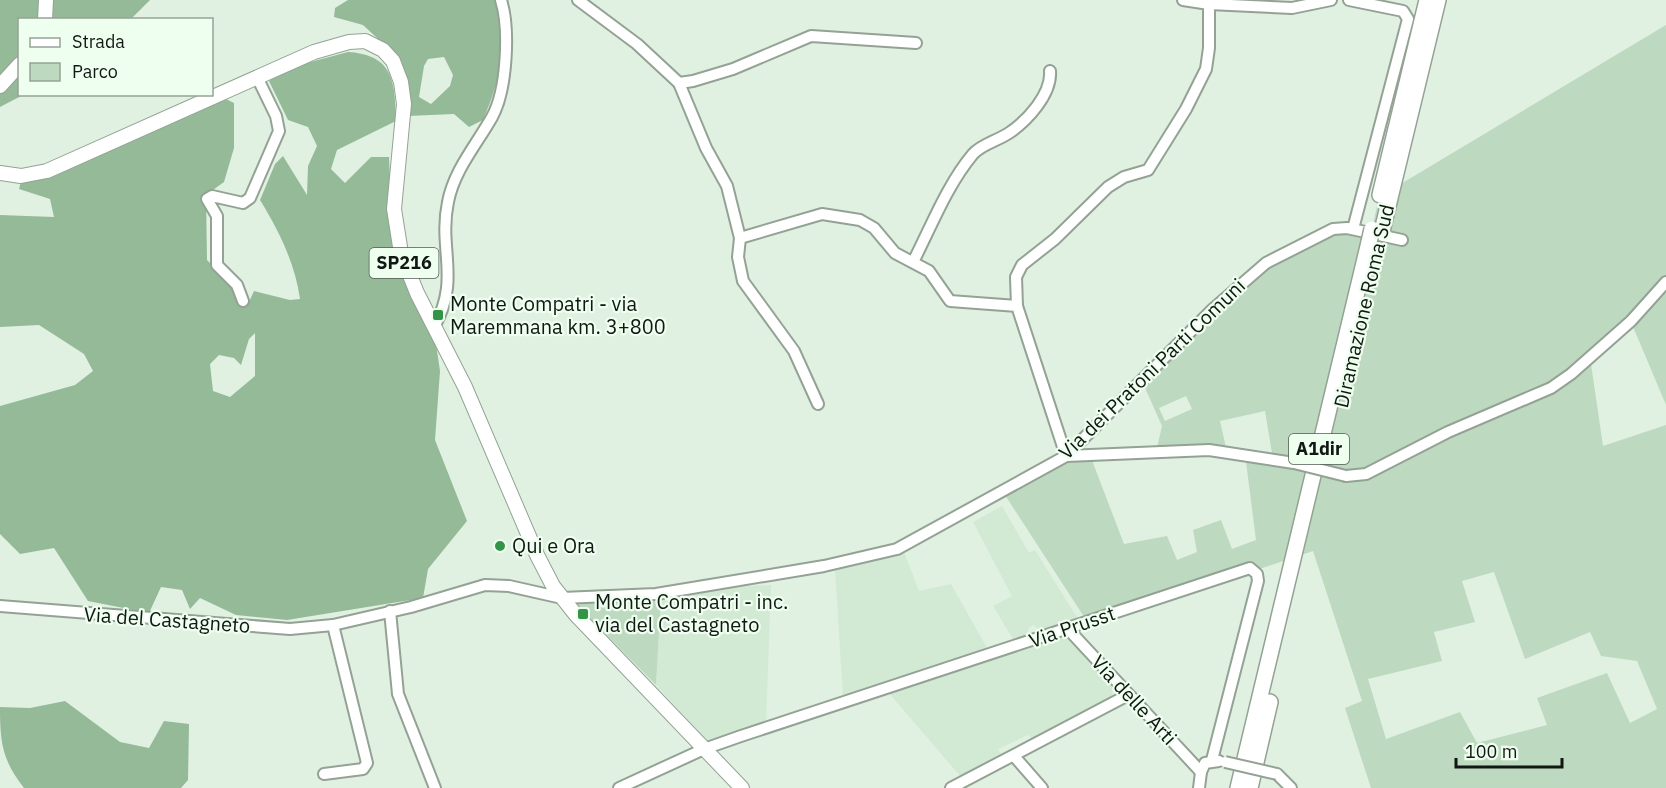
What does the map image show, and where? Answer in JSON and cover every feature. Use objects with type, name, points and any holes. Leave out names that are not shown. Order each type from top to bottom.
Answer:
[{"type":"highway","name":"Diramazione Roma Sud","points":[[1250,788],[1427,0]]},
{"type":"highway","name":"Diramazione Roma Sud","points":[[1238,788],[1375,236],[1438,0]]},
{"type":"main road","points":[[45,18],[46,0]]},
{"type":"main road","name":"SP216","points":[[0,173],[21,176],[46,171],[314,52],[355,41],[372,44],[391,58],[400,77],[404,104],[395,197],[397,238],[409,274],[465,387],[537,555],[562,598],[742,788]]},
{"type":"main road","points":[[0,86],[18,66]]},
{"type":"street","points":[[434,327],[443,309],[448,289],[446,226],[450,193],[466,159],[494,113],[499,97],[506,32],[501,0]]},
{"type":"street","points":[[578,0],[637,44],[679,83],[706,148],[726,181],[740,238],[738,257],[744,283],[797,356],[818,404]]},
{"type":"street","points":[[1182,0],[1209,4],[1288,8],[1331,0]]},
{"type":"street","points":[[1349,0],[1403,11],[1408,19],[1353,229],[1402,240]]},
{"type":"street","points":[[1209,4],[1207,66],[1186,109],[1151,166],[1146,172],[1124,177],[1108,187],[1055,239],[1022,265],[1016,277],[1017,306],[1066,456],[1209,450],[1294,463],[1346,476],[1366,474],[1448,432],[1551,388],[1571,374],[1631,321],[1666,282]]},
{"type":"street","points":[[679,83],[733,69],[812,36],[916,43]]},
{"type":"street","points":[[913,262],[944,201],[972,156],[1019,124],[1048,90],[1050,71]]},
{"type":"street","points":[[243,301],[237,285],[217,265],[217,216],[208,205],[207,199],[212,196],[243,203],[250,198],[279,131],[276,116],[257,77]]},
{"type":"street","points":[[740,238],[818,214],[836,214],[872,226],[893,251],[929,271],[953,302],[1017,306]]},
{"type":"street","name":"Via dei Pratoni Parti Comuni","points":[[562,598],[628,596],[695,589],[871,556],[907,544],[1066,456],[1252,273],[1325,232],[1341,228],[1353,229]]},
{"type":"street","name":"Via Prusst","points":[[619,788],[704,749],[1247,568],[1254,570],[1258,581],[1212,760]]},
{"type":"street","name":"Via del Castagneto","points":[[0,606],[290,629],[333,625],[411,607],[485,585],[509,585],[562,598]]},
{"type":"street","points":[[390,611],[398,694],[435,788]]},
{"type":"street","points":[[324,774],[363,769],[367,763],[333,625]]},
{"type":"street","name":"Via delle Arti","points":[[1068,629],[1200,772]]},
{"type":"street","points":[[951,788],[1128,695]]},
{"type":"street","points":[[1014,756],[1042,788]]},
{"type":"street","points":[[1199,788],[1200,772],[1205,763],[1212,760],[1276,774],[1291,788]]},
{"type":"shaded area","points":[[1002,506],[1029,553],[1035,550],[1078,619],[1040,631],[1034,625],[1029,627],[1027,634],[1013,639],[993,606],[1012,596],[973,522]]},
{"type":"shaded area","points":[[904,552],[919,591],[951,584],[987,648],[843,697],[835,569]]},
{"type":"shaded area","points":[[744,584],[748,586],[771,585],[766,722],[707,740],[656,685],[661,597]]},
{"type":"shaded area","points":[[1065,636],[1113,686],[1112,696],[1034,740],[1028,735],[998,749],[1002,755],[961,777],[889,693]]},
{"type":"green space","points":[[0,0],[150,0],[132,18],[18,18],[18,96],[21,96],[0,107]]},
{"type":"green space","points":[[348,0],[498,0],[501,33],[500,62],[495,89],[483,120],[469,127],[454,114],[408,116],[388,48],[363,25],[334,17],[335,8]],"holes":[[[444,57],[453,75],[450,86],[431,104],[419,97],[424,66],[428,59]]]},
{"type":"green space","points":[[1666,25],[1666,405],[1631,322],[1590,357],[1603,446],[1666,425],[1666,788],[1371,788],[1345,708],[1362,701],[1313,551],[1090,626],[1003,492],[1066,456],[1090,455],[1124,544],[1167,536],[1177,560],[1197,552],[1193,530],[1221,520],[1232,549],[1256,540],[1245,454],[1273,459],[1265,411],[1220,421],[1227,452],[1156,452],[1162,426],[1142,381],[1249,276],[1325,232],[1372,229],[1379,197]],"holes":[[[1186,396],[1192,409],[1165,421],[1159,408]],[[1494,572],[1525,659],[1590,632],[1601,656],[1637,661],[1657,709],[1630,723],[1607,673],[1537,698],[1547,725],[1477,743],[1460,712],[1386,739],[1368,679],[1442,661],[1434,632],[1475,622],[1462,581]]]},
{"type":"green space","points":[[348,52],[363,54],[383,65],[393,83],[396,121],[337,150],[331,169],[345,183],[371,157],[389,157],[393,253],[436,344],[440,371],[435,440],[467,521],[428,569],[423,598],[287,620],[236,615],[200,598],[190,609],[182,590],[161,587],[149,613],[88,601],[54,548],[20,554],[0,534],[0,406],[75,385],[93,371],[84,354],[39,325],[0,327],[0,215],[54,217],[50,199],[19,189],[21,181],[43,179],[224,98],[234,103],[234,148],[224,182],[206,195],[207,260],[249,302],[254,291],[290,300],[300,299],[285,248],[260,200],[275,164],[283,156],[307,195],[308,166],[317,146],[308,127],[288,120],[269,81],[288,68]],"holes":[[[255,333],[255,376],[230,397],[213,391],[210,364],[219,355],[234,358],[241,365],[249,339]]]},
{"type":"green space","points":[[661,597],[656,685],[575,603],[579,599]]},
{"type":"green space","points":[[65,701],[120,742],[149,748],[164,721],[189,724],[188,780],[181,788],[24,788],[11,768],[4,750],[0,707],[30,708]]},
{"type":"place","name":"Monte Compatri - via Maremmana km. 3+800","points":[[438,315]]},
{"type":"place","name":"Qui e Ora","points":[[500,546]]},
{"type":"place","name":"Monte Compatri - inc. via del Castagneto","points":[[583,614]]}]
